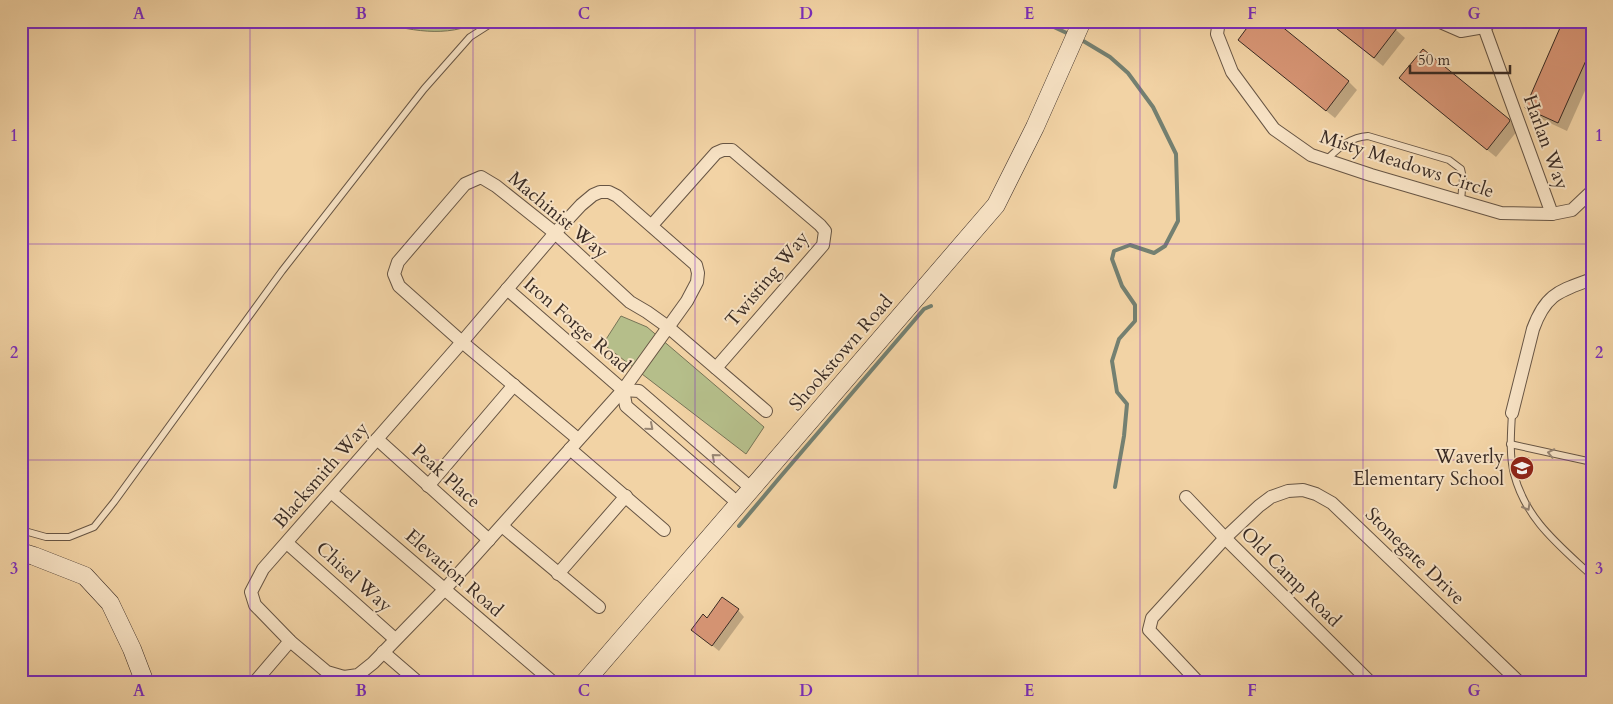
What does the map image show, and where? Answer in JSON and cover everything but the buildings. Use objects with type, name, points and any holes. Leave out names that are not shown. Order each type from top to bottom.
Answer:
[{"type":"street","name":"Shookstown Road","points":[[584,683],[996,205],[1035,127],[1082,21]]},
{"type":"street","name":"Misty Meadows Circle","points":[[1218,21],[1217,34],[1232,72],[1274,129],[1311,155],[1501,213],[1552,214],[1572,210],[1592,192]]},
{"type":"street","name":"Harlan Way","points":[[1438,21],[1460,31],[1488,24],[1552,214]]},
{"type":"street","name":"Twisting Way","points":[[652,225],[716,153],[723,150],[732,150],[825,231],[823,245],[716,368]]},
{"type":"street","name":"Machinist Way","points":[[664,530],[626,496],[514,386],[399,286],[394,274],[398,262],[410,248],[465,184],[481,177],[496,186],[555,233],[630,302],[668,327],[766,411]]},
{"type":"street","name":"Blacksmith Way","points":[[600,192],[609,192],[617,196],[692,260],[696,265],[698,273],[697,282],[687,301],[623,390],[444,590],[373,663],[358,675],[344,678],[327,672],[290,641],[255,605],[251,592],[263,569],[555,233],[593,195],[600,192]]},
{"type":"street","points":[[1512,413],[1533,329],[1544,307],[1563,289],[1592,279]]},
{"type":"street","name":"Iron Forge Road","points":[[507,289],[623,390],[639,391],[752,489]]},
{"type":"street","points":[[428,486],[514,386]]},
{"type":"street","name":"Iron Forge Road","points":[[623,390],[626,406],[739,504]]},
{"type":"street","name":"Peak Place","points":[[377,439],[489,540]]},
{"type":"street","name":"Stonegate Drive","points":[[1199,683],[1149,630],[1152,618],[1225,538],[1259,506],[1271,497],[1288,491],[1303,490],[1316,494],[1332,503],[1520,683]]},
{"type":"street","name":"Elevation Road","points":[[331,492],[554,683]]},
{"type":"street","points":[[558,574],[626,496]]},
{"type":"street","name":"Old Camp Road","points":[[1186,497],[1371,683]]},
{"type":"street","points":[[502,526],[599,607]]},
{"type":"street","name":"Chisel Way","points":[[287,543],[395,639]]},
{"type":"street","points":[[21,552],[85,576],[104,596],[110,603],[132,649],[145,683]]},
{"type":"street","points":[[254,683],[290,641]]},
{"type":"street","points":[[383,652],[419,683]]},
{"type":"lane","points":[[21,530],[46,537],[69,537],[94,527],[282,271],[424,89],[470,37],[495,21]]},
{"type":"lane","points":[[1326,160],[1347,141],[1358,136],[1368,136],[1449,160],[1461,169],[1463,178],[1461,201]]},
{"type":"lane","points":[[1512,413],[1510,444],[1514,474],[1523,499],[1531,514],[1544,530],[1592,576]]},
{"type":"lane","points":[[1510,444],[1592,462]]},
{"type":"green space","points":[[373,21],[480,21],[454,30],[427,31]]},
{"type":"green space","points":[[621,316],[647,327],[764,427],[746,454],[603,344]]},
{"type":"waterway","points":[[1041,21],[1071,35]]},
{"type":"waterway","points":[[1080,39],[1110,57],[1128,73],[1153,107],[1176,154],[1178,221],[1165,246],[1154,253],[1130,245],[1114,251],[1112,259],[1122,286],[1135,305],[1135,321],[1119,339],[1112,361],[1117,392],[1127,404],[1124,436],[1115,487]]},
{"type":"waterway","points":[[739,526],[924,309],[931,306]]},
{"type":"place","name":"Waverly Elementary School","points":[[1522,468]]}]
